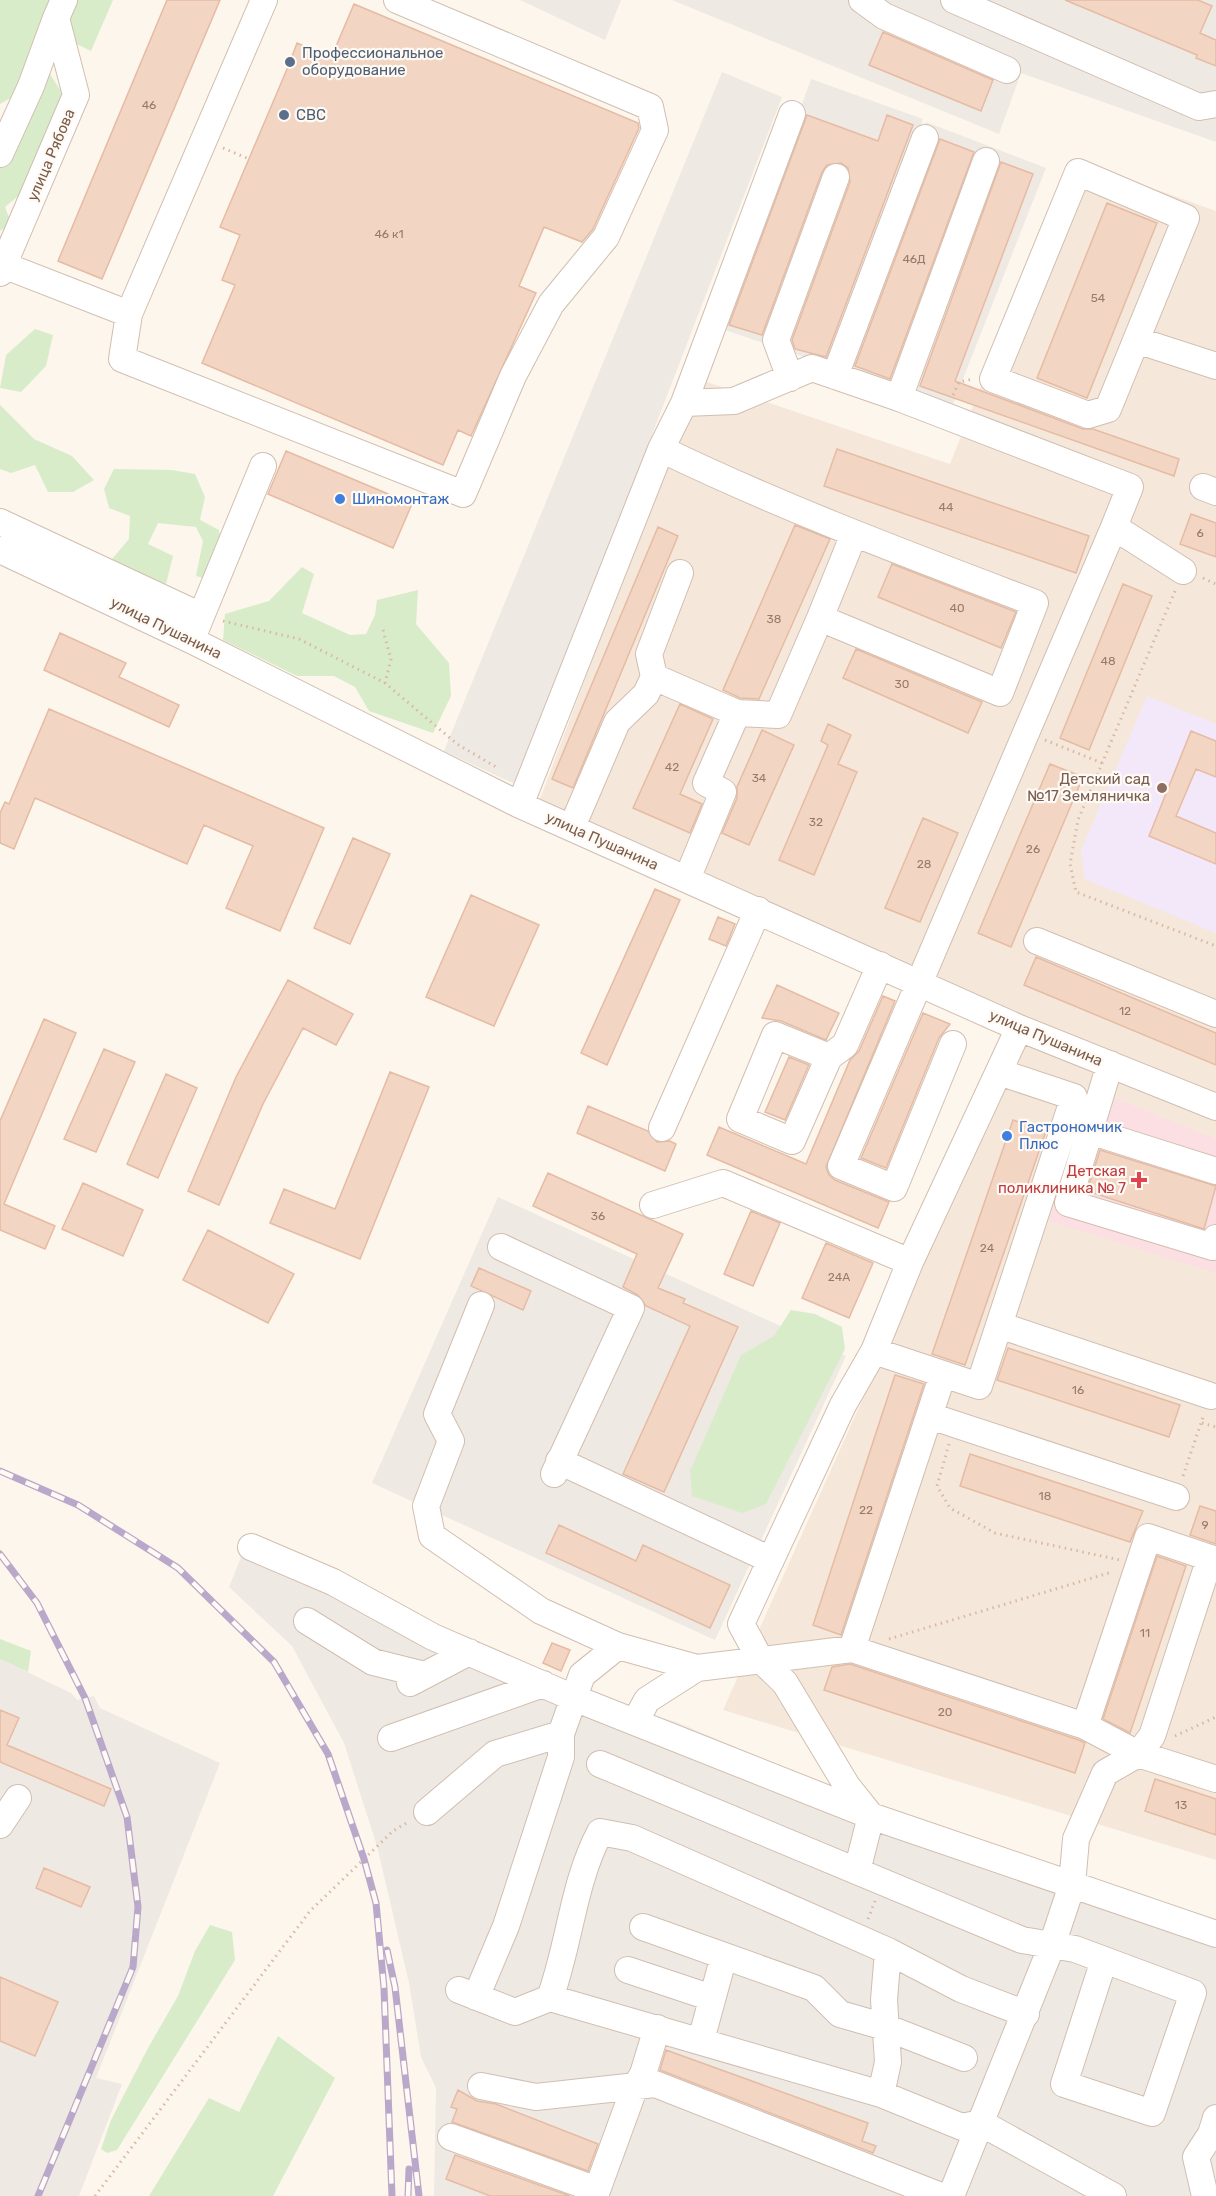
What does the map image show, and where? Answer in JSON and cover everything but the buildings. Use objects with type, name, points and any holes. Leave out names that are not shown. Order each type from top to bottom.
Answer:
[{"type":"street","points":[[264,0],[129,315],[122,359],[462,494],[513,376],[551,304],[606,237],[655,130],[650,107],[397,0]]},
{"type":"street","points":[[862,0],[884,16],[1007,70]]},
{"type":"street","points":[[954,0],[1199,107],[1216,104]]},
{"type":"street","points":[[0,154],[7,116],[31,86],[60,9]]},
{"type":"street","name":"улица Рябова","points":[[2,269],[76,95],[60,9]]},
{"type":"street","points":[[520,805],[661,449],[684,403],[792,114]]},
{"type":"street","points":[[835,376],[924,138]]},
{"type":"street","points":[[899,398],[986,161]]},
{"type":"street","points":[[1078,172],[1186,218],[1108,409],[1088,415],[993,380],[1078,172]]},
{"type":"street","points":[[790,378],[776,340],[836,177]]},
{"type":"street","points":[[2,269],[129,315]]},
{"type":"street","points":[[1136,340],[1216,366]]},
{"type":"street","points":[[684,403],[734,401],[812,368],[899,398],[1130,487],[840,1166],[894,1188],[953,1044]]},
{"type":"street","points":[[661,449],[735,485],[854,534],[1035,603],[1000,693],[820,618]]},
{"type":"street","points":[[192,640],[263,466]]},
{"type":"street","points":[[0,522],[201,616]]},
{"type":"street","points":[[1114,527],[1183,571]]},
{"type":"street","points":[[654,677],[737,713],[778,715],[854,534]]},
{"type":"street","name":"улица Пушанина","points":[[0,550],[192,640],[520,805],[1019,1028],[1216,1107]]},
{"type":"street","points":[[572,827],[617,722],[646,694],[654,677],[649,654],[681,573]]},
{"type":"street","points":[[687,879],[723,792],[706,783],[737,713]]},
{"type":"street","points":[[662,1128],[758,910]]},
{"type":"street","points":[[1037,941],[1216,1014]]},
{"type":"street","points":[[829,1057],[844,1045],[880,965]]},
{"type":"street","points":[[871,1816],[847,1786],[784,1683],[760,1659],[741,1624],[843,1405],[874,1351],[910,1262],[1019,1028]]},
{"type":"street","points":[[1110,1064],[1068,1203],[1213,1247],[1216,1238]]},
{"type":"street","points":[[874,1351],[979,1386],[1074,1097],[999,1072]]},
{"type":"street","points":[[1090,1131],[1216,1171]]},
{"type":"street","points":[[653,1205],[723,1183],[910,1262]]},
{"type":"street","points":[[501,1247],[631,1308],[556,1468],[771,1560]]},
{"type":"street","points":[[481,1305],[437,1414],[451,1441],[426,1506],[432,1536],[542,1611],[618,1646],[697,1668],[852,1649],[1085,1726],[1138,1754],[1216,1779]]},
{"type":"street","points":[[999,1325],[1211,1396]]},
{"type":"street","points":[[852,1649],[944,1374]]},
{"type":"street","points":[[930,1416],[1176,1497]]},
{"type":"street","points":[[951,2196],[1052,1945],[1072,1885],[1076,1839],[1105,1773],[1138,1754],[1152,1736],[1213,1559],[1148,1538],[1085,1726]]},
{"type":"street","points":[[251,1547],[333,1582],[433,1637],[574,1698],[871,1816],[1216,1934]]},
{"type":"street","points":[[307,1621],[373,1662],[416,1680],[469,1652]]},
{"type":"street","points":[[618,1646],[582,1675],[561,1734],[561,1757],[506,1926],[467,1994],[515,2012],[550,1998],[881,2094],[962,2127],[981,2123],[1113,2196]]},
{"type":"street","points":[[634,1722],[648,1700],[697,1668]]},
{"type":"street","points":[[391,1738],[543,1684]]},
{"type":"street","points":[[427,1812],[495,1754],[561,1734]]},
{"type":"street","points":[[600,1764],[1022,1940],[1075,1949],[1193,1993],[1152,2113],[1064,2084],[1104,1960]]},
{"type":"street","points":[[0,1825],[18,1798]]},
{"type":"street","points":[[857,1871],[871,1816]]},
{"type":"street","points":[[550,1998],[559,1973],[587,1857],[600,1832],[632,1838],[888,1951],[961,1989],[1026,2014]]},
{"type":"street","points":[[644,1927],[814,1989],[840,2014],[885,2027],[964,2058]]},
{"type":"street","points":[[881,2094],[888,2062],[885,2027],[888,1951]]},
{"type":"street","points":[[701,2040],[724,1956]]},
{"type":"street","points":[[628,1970],[712,1998]]},
{"type":"street","points":[[451,2137],[596,2193],[634,2089],[643,2074],[657,2028]]},
{"type":"street","points":[[481,2086],[536,2097],[634,2089],[655,2085],[941,2196]]},
{"type":"street","points":[[1205,2196],[1196,2157],[1214,2129]]},
{"type":"path","points":[[203,140],[249,159]]},
{"type":"path","points":[[936,413],[951,399],[959,382],[970,379],[993,380]]},
{"type":"path","points":[[1183,571],[1078,819],[1070,864],[1076,892],[1216,946]]},
{"type":"path","points":[[201,616],[299,639],[385,683],[457,744],[498,768]]},
{"type":"path","points":[[383,630],[391,659],[385,683]]},
{"type":"path","points":[[1176,1497],[1211,1396]]},
{"type":"path","points":[[1202,1423],[1216,1427]]},
{"type":"path","points":[[954,1424],[937,1486],[950,1508],[995,1533],[1139,1565]]},
{"type":"path","points":[[887,1639],[1139,1565]]},
{"type":"path","points":[[95,2196],[310,1911],[393,1831],[427,1812]]},
{"type":"path","points":[[860,1939],[883,1882]]},
{"type":"shaded area","points":[[520,0],[621,0],[605,40]]},
{"type":"shaded area","points":[[672,0],[1216,0],[1216,142],[1021,73],[999,134]]},
{"type":"shaded area","points":[[722,72],[782,97],[517,785],[444,751]]},
{"type":"shaded area","points":[[811,79],[923,119],[828,365],[722,329]]},
{"type":"shaded area","points":[[926,122],[1046,168],[952,407],[835,366]]},
{"type":"shaded area","points":[[1071,159],[1216,211],[1216,1860],[723,1710],[1028,1031],[540,799],[698,379],[950,464]]},
{"type":"shaded area","name":"Детский сад №17 Земляничка","points":[[1147,696],[1216,724],[1216,933],[1085,879],[1081,851]]},
{"type":"shaded area","name":"Детская поликлиника № 7","points":[[1090,1088],[1216,1139],[1216,1273],[1049,1221]]},
{"type":"shaded area","points":[[498,1197],[846,1356],[715,1640],[372,1483]]},
{"type":"shaded area","points":[[251,1533],[403,1615],[552,1684],[676,1722],[918,1823],[1216,1919],[1216,2196],[434,2196],[436,2088],[421,2057],[409,1983],[377,1846],[344,1743],[292,1646],[229,1587]]},
{"type":"shaded area","points":[[0,1659],[71,1693],[77,1700],[94,1696],[100,1708],[220,1763],[96,2078],[122,2084],[79,2196],[0,2196]]},
{"type":"green space","points":[[0,0],[113,0],[91,51],[44,28],[16,95],[0,104]]},
{"type":"green space","points":[[45,66],[62,93],[49,136],[23,192],[5,207],[11,223],[0,231],[0,166]]},
{"type":"green space","points":[[35,329],[53,335],[46,366],[21,392],[0,388],[6,355]]},
{"type":"green space","points":[[0,405],[34,439],[72,456],[94,480],[73,492],[48,492],[35,465],[11,473],[0,469]]},
{"type":"green space","points":[[114,469],[172,470],[195,474],[205,497],[200,520],[219,530],[222,549],[203,578],[196,576],[203,541],[196,527],[158,523],[148,544],[173,556],[166,584],[122,571],[112,559],[129,539],[130,516],[109,508],[104,489]]},
{"type":"green space","points":[[302,567],[314,574],[302,613],[350,635],[366,634],[375,615],[377,600],[418,590],[416,624],[449,663],[451,696],[433,733],[369,711],[355,687],[334,676],[297,676],[223,640],[225,614],[269,601]]},
{"type":"green space","points":[[791,1310],[815,1314],[842,1327],[845,1349],[766,1504],[742,1513],[692,1496],[690,1471],[741,1355],[774,1336]]},
{"type":"green space","points":[[0,1639],[31,1651],[28,1672],[0,1659]]},
{"type":"green space","points":[[210,1925],[232,1932],[235,1960],[117,2150],[107,2153],[101,2149],[111,2120],[178,1996],[195,1951]]},
{"type":"green space","points":[[278,2036],[335,2078],[273,2196],[149,2196],[209,2098],[239,2112]]},
{"type":"railway","points":[[0,1471],[78,1505],[178,1568],[274,1662],[328,1754],[364,1859],[376,1903],[384,1988],[392,2196]]},
{"type":"railway","points":[[0,1554],[37,1603],[85,1698],[127,1817],[138,1907],[133,1967],[38,2196]]},
{"type":"railway","points":[[387,1950],[395,1987],[419,2196]]},
{"type":"railway","points":[[408,2196],[409,2169]]},
{"type":"place","name":"Профессиональное оборудование","points":[[290,62]]},
{"type":"place","name":"СВС","points":[[284,115]]},
{"type":"place","name":"Шиномонтаж","points":[[340,499]]},
{"type":"place","name":"Детский сад №17 Земляничка","points":[[1162,788]]},
{"type":"place","name":"Гастрономчик Плюс","points":[[1007,1136]]},
{"type":"place","name":"Детская поликлиника № 7","points":[[1139,1180]]}]
